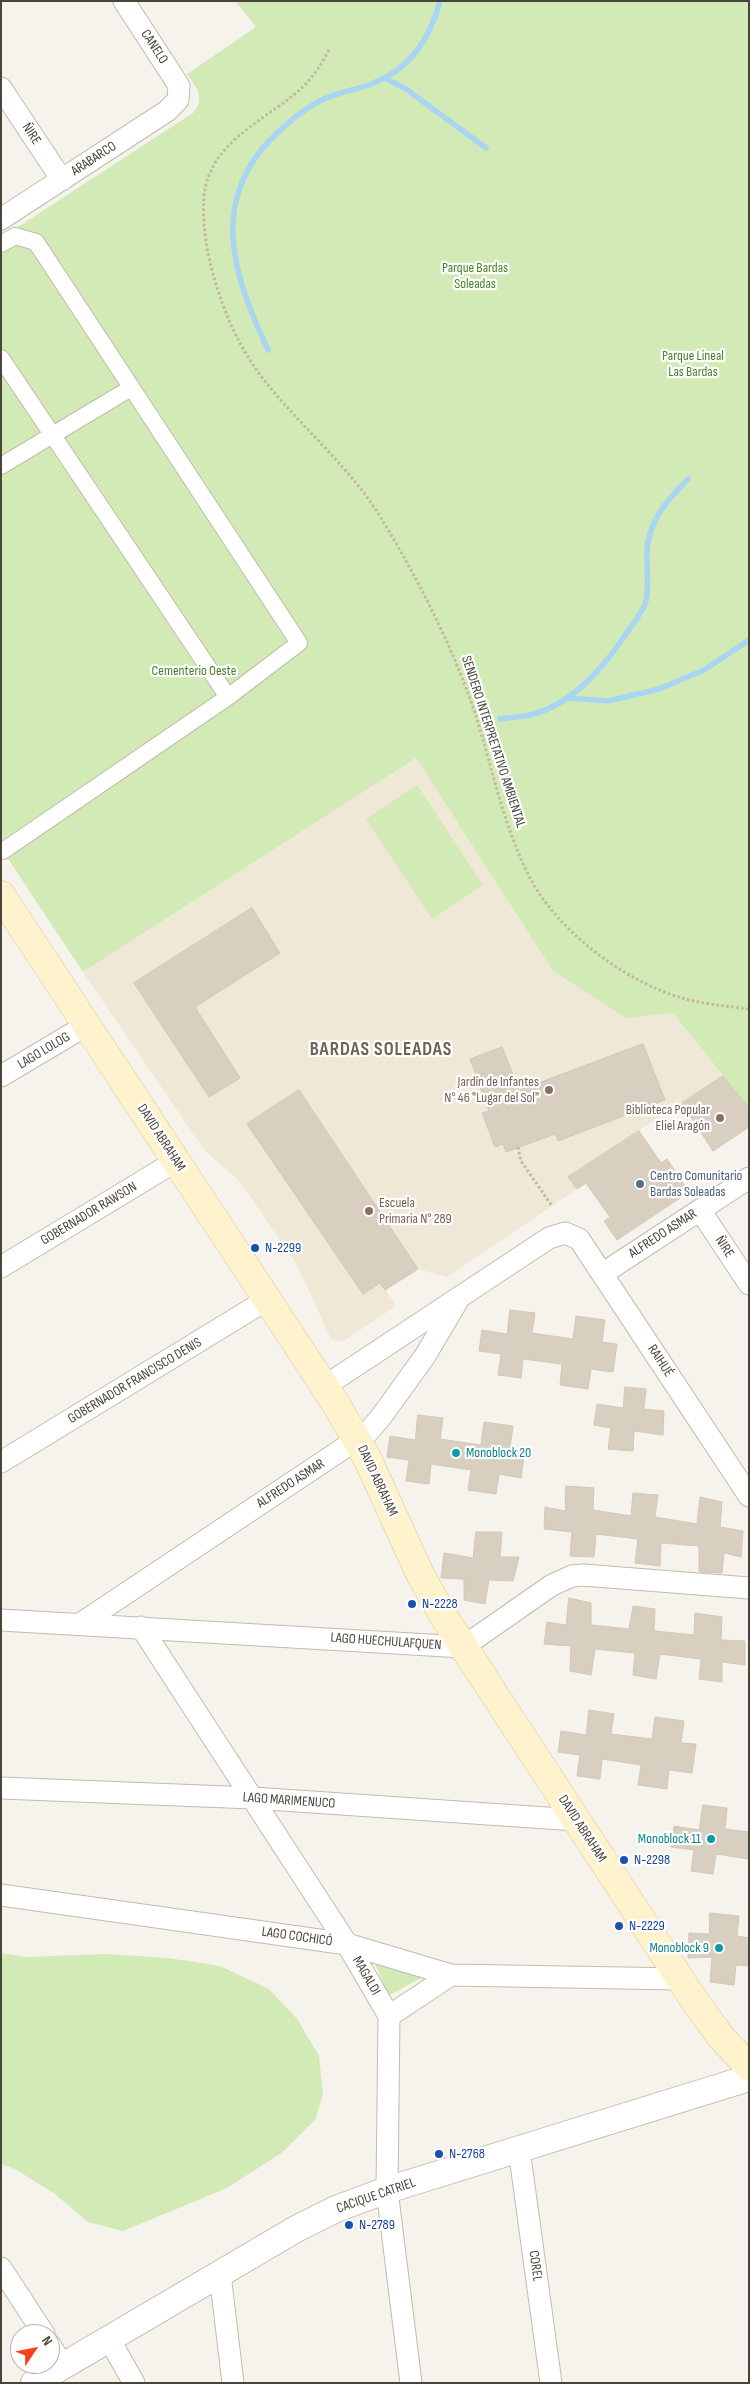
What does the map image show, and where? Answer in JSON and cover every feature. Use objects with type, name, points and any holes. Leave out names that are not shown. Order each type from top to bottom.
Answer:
[{"type":"main road","name":"DAVID ABRAHAM","points":[[1,895],[325,1386],[358,1440],[420,1574],[463,1647],[680,1979],[720,2036],[749,2067]]},
{"type":"street","name":"CANELO","points":[[124,1],[174,78],[180,94]]},
{"type":"street","name":"ÑIRE","points":[[1,88],[62,180]]},
{"type":"street","name":"ARABARCO","points":[[1,219],[167,111],[178,100],[180,94]]},
{"type":"street","points":[[1,244],[15,236],[36,242],[299,642],[228,697],[3,851]]},
{"type":"street","points":[[1,358],[228,697]]},
{"type":"street","points":[[1,466],[131,388]]},
{"type":"street","name":"LAGO LOLOG","points":[[1,1076],[87,1025]]},
{"type":"street","name":"GOBERNADOR RAWSON","points":[[1,1267],[176,1161]]},
{"type":"street","name":"ALFREDO ASMAR","points":[[602,1274],[749,1178]]},
{"type":"street","name":"ÑIRE","points":[[700,1210],[749,1284]]},
{"type":"street","name":"ALFREDO ASMAR","points":[[325,1386],[549,1238],[565,1233]]},
{"type":"street","name":"RAIHUÉ","points":[[565,1233],[578,1239],[749,1496]]},
{"type":"street","name":"GOBERNADOR FRANCISCO DENIS","points":[[1,1462],[268,1299]]},
{"type":"street","name":"ALFREDO ASMAR","points":[[80,1624],[358,1440],[381,1417],[434,1343],[458,1299]]},
{"type":"street","points":[[463,1647],[552,1585],[572,1576],[583,1575],[749,1588]]},
{"type":"street","name":"LAGO HUECHULAFQUEN","points":[[1,1620],[463,1647]]},
{"type":"street","name":"MAGALDI","points":[[141,1627],[347,1944],[389,2016]]},
{"type":"street","name":"LAGO MARIMENUCO","points":[[1,1788],[253,1798],[576,1820]]},
{"type":"street","name":"LAGO COCHICÓ","points":[[1,1895],[347,1944],[451,1975],[680,1979]]},
{"type":"street","points":[[411,2383],[388,2190],[389,2016],[451,1975]]},
{"type":"street","name":"CACIQUE CATRIEL","points":[[60,2354],[109,2339],[315,2218],[388,2190],[749,2078]]},
{"type":"street","name":"COREL","points":[[519,2150],[551,2383]]},
{"type":"street","points":[[1,2268],[37,2324]]},
{"type":"street","points":[[220,2274],[233,2383]]},
{"type":"street","points":[[109,2339],[134,2383]]},
{"type":"path","name":"SENDERO INTERPRETATIVO AMBIENTAL","points":[[329,50],[322,65],[304,86],[228,145],[217,158],[210,174],[204,196],[209,257],[218,294],[231,326],[261,376],[339,461],[360,487],[401,552],[454,658],[475,714],[519,855],[531,881],[547,904],[567,927],[594,951],[627,973],[656,988],[680,997],[703,1003],[749,1009]]},
{"type":"path","points":[[518,1147],[521,1161],[552,1206]]},
{"type":"shaded area","points":[[416,758],[553,971],[626,1017],[673,1013],[723,1076],[569,1176],[577,1189],[447,1277],[418,1269],[386,1290],[396,1306],[342,1342],[331,1339],[297,1265],[239,1180],[205,1151],[83,972]]},
{"type":"green space","name":"Parque Bardas Soleadas","points":[[235,1],[749,1],[749,1108],[673,1013],[626,1018],[553,971],[416,758],[83,972],[1,848],[1,238],[193,113],[197,108],[199,97],[196,88],[187,74],[256,27]]},
{"type":"green space","points":[[417,785],[483,885],[432,919],[366,819]]},
{"type":"green space","points":[[1,1953],[26,1957],[105,1954],[168,1958],[220,1966],[269,1989],[298,2020],[319,2056],[323,2095],[315,2120],[283,2152],[227,2188],[123,2231],[88,2222],[55,2194],[15,2169],[1,2164]]},
{"type":"green space","points":[[375,1963],[423,1977],[388,1996]]},
{"type":"building","points":[[252,908],[280,953],[195,1007],[240,1078],[209,1097],[134,983]]},
{"type":"building","points":[[643,1044],[665,1100],[558,1141],[555,1134],[506,1152],[503,1144],[495,1147],[482,1113],[489,1111],[470,1059],[502,1047],[519,1090]]},
{"type":"building","name":"Biblioteca Popular Eliel Aragón","points":[[723,1076],[749,1108],[749,1127],[713,1151],[682,1103]]},
{"type":"building","points":[[299,1090],[418,1269],[385,1290],[380,1283],[363,1294],[247,1124]]},
{"type":"building","name":"Centro Comunitario Bardas Soleadas","points":[[639,1131],[661,1163],[667,1159],[689,1192],[617,1240],[604,1221],[610,1217],[586,1183],[577,1189],[568,1177]]},
{"type":"building","points":[[510,1310],[535,1313],[532,1333],[573,1339],[576,1316],[605,1320],[602,1342],[617,1344],[613,1372],[591,1369],[588,1389],[560,1385],[562,1364],[523,1359],[521,1378],[498,1375],[501,1354],[479,1351],[482,1330],[507,1334]]},
{"type":"building","points":[[625,1387],[646,1389],[644,1409],[664,1411],[663,1435],[634,1431],[633,1451],[608,1449],[611,1428],[594,1425],[597,1404],[623,1408]]},
{"type":"building","name":"Monoblock 20","points":[[418,1415],[443,1418],[440,1439],[481,1445],[484,1422],[513,1426],[510,1447],[525,1450],[521,1478],[499,1474],[496,1494],[468,1490],[471,1470],[431,1464],[429,1484],[406,1481],[409,1460],[387,1457],[390,1436],[415,1440]]},
{"type":"building","points":[[566,1486],[594,1488],[593,1510],[631,1516],[633,1493],[658,1495],[655,1517],[697,1524],[700,1497],[722,1502],[720,1527],[743,1531],[741,1557],[724,1553],[722,1573],[701,1572],[699,1571],[699,1546],[661,1543],[660,1566],[635,1563],[638,1539],[596,1534],[594,1557],[570,1556],[572,1532],[544,1529],[545,1507],[565,1511]]},
{"type":"building","points":[[476,1532],[502,1532],[500,1557],[519,1557],[513,1581],[489,1580],[485,1604],[464,1600],[464,1579],[441,1578],[444,1553],[473,1558]]},
{"type":"building","points":[[569,1598],[591,1603],[591,1625],[629,1629],[633,1606],[655,1609],[654,1631],[694,1635],[695,1613],[722,1617],[721,1640],[745,1641],[745,1665],[722,1662],[722,1682],[699,1679],[701,1659],[660,1654],[656,1679],[633,1675],[635,1653],[595,1649],[591,1675],[570,1671],[571,1646],[544,1644],[547,1622],[566,1625]]},
{"type":"building","points":[[589,1710],[614,1714],[611,1734],[652,1739],[655,1717],[684,1721],[681,1743],[696,1744],[692,1773],[669,1770],[667,1789],[638,1785],[641,1765],[602,1759],[600,1779],[577,1776],[580,1755],[558,1752],[561,1731],[586,1735]]},
{"type":"building","name":"Monoblock 11","points":[[703,1805],[727,1808],[725,1829],[749,1832],[749,1859],[716,1854],[713,1874],[691,1871],[694,1850],[671,1847],[674,1826],[699,1830]]},
{"type":"building","name":"Monoblock 9","points":[[710,1913],[739,1916],[737,1936],[749,1938],[749,1966],[736,1965],[734,1985],[710,1982],[712,1957],[688,1958],[689,1933],[709,1934]]},
{"type":"waterway","points":[[268,350],[246,296],[233,243],[233,216],[239,190],[251,165],[270,140],[309,107],[330,97],[385,78],[407,62],[424,40],[436,15],[440,1]]},
{"type":"waterway","points":[[385,78],[406,89],[486,148]]},
{"type":"waterway","points":[[500,719],[534,714],[562,702],[596,673],[606,661],[636,620],[646,601],[648,586],[647,547],[653,525],[664,506],[688,479]]},
{"type":"waterway","points":[[568,698],[608,701],[659,689],[704,670],[749,640]]},
{"type":"place","name":"Jardín de Infantes N° 46 \"Lugar del Sol\"","points":[[549,1090]]},
{"type":"place","name":"Biblioteca Popular Eliel Aragón","points":[[720,1118]]},
{"type":"place","name":"Centro Comunitario Bardas Soleadas","points":[[640,1184]]},
{"type":"place","name":"Escuela Primaria N° 289","points":[[369,1211]]},
{"type":"place","name":"N-2299","points":[[255,1248]]},
{"type":"place","name":"Monoblock 20","points":[[456,1453]]},
{"type":"place","name":"N-2228","points":[[412,1604]]},
{"type":"place","name":"Monoblock 11","points":[[711,1839]]},
{"type":"place","name":"N-2298","points":[[624,1860]]},
{"type":"place","name":"N-2229","points":[[619,1926]]},
{"type":"place","name":"Monoblock 9","points":[[719,1948]]},
{"type":"place","name":"N-2768","points":[[439,2154]]},
{"type":"place","name":"N-2789","points":[[349,2225]]},
{"type":"district","name":"BARDAS SOLEADAS","points":[[381,1050]]},
{"type":"park label","name":"Parque Lineal Las Bardas","points":[[693,364]]},
{"type":"park label","name":"Cementerio Oeste","points":[[194,671]]}]
